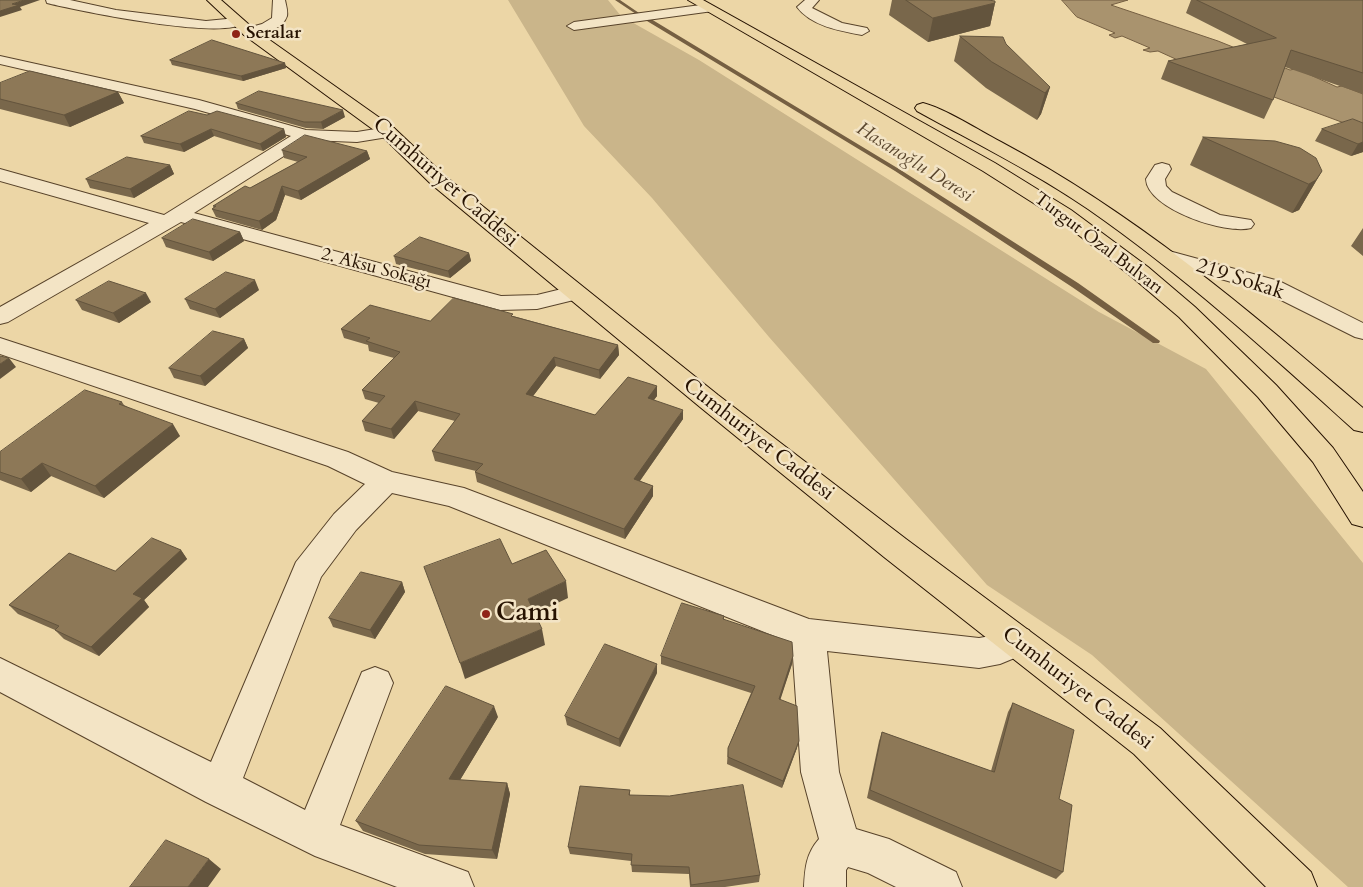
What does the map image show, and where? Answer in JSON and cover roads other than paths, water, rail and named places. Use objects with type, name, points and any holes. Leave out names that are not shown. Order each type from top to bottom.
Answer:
[{"type":"main road","name":"Cumhuriyet Caddesi","points":[[213,0],[243,27],[388,132],[438,180],[574,293],[887,542],[1147,741],[1296,887]]},
{"type":"main road","name":"Turgut Özal Bulvarı","points":[[709,3],[1022,162],[1093,204],[1169,258],[1363,423]]},
{"type":"main road","name":"Turgut Özal Bulvarı","points":[[709,3],[988,167],[1064,214],[1132,266],[1187,312],[1267,391],[1323,455],[1363,516]]},
{"type":"street","points":[[52,0],[116,14],[206,25],[243,27],[268,27],[278,20],[280,17],[279,0]]},
{"type":"street","points":[[813,0],[805,5],[804,7],[807,11],[838,27],[862,30]]},
{"type":"street","points":[[574,26],[709,3]]},
{"type":"street","points":[[0,60],[198,105],[305,135],[357,137],[388,132]]},
{"type":"street","points":[[0,317],[172,218],[305,135]]},
{"type":"street","points":[[1162,168],[1154,178],[1154,181],[1165,196],[1216,221],[1244,224]]},
{"type":"street","name":"2. Aksu Sokağı","points":[[0,175],[500,303],[522,304],[540,302],[574,293]]},
{"type":"street","name":"219 Sokak","points":[[1169,258],[1271,286],[1363,332]]},
{"type":"street","points":[[0,346],[338,459],[386,481],[454,496],[808,634],[979,653],[1000,649],[1017,641]]},
{"type":"street","points":[[220,788],[307,572],[345,522],[386,481]]},
{"type":"street","points":[[808,634],[820,772],[842,845]]},
{"type":"street","points":[[0,674],[315,836],[453,887]]},
{"type":"street","points":[[315,836],[375,682]]},
{"type":"street","points":[[825,887],[826,862],[842,845]]},
{"type":"street","points":[[842,845],[874,854],[940,887]]},
{"type":"waterway","name":"Hasanoğlu Deresi","points":[[617,0],[637,13]]},
{"type":"waterway","name":"Hasanoğlu Deresi","points":[[649,20],[897,170],[1075,285],[1156,341]]},
{"type":"place","name":"Seralar","points":[[236,34]]},
{"type":"place","name":"Cami","points":[[486,614]]}]
